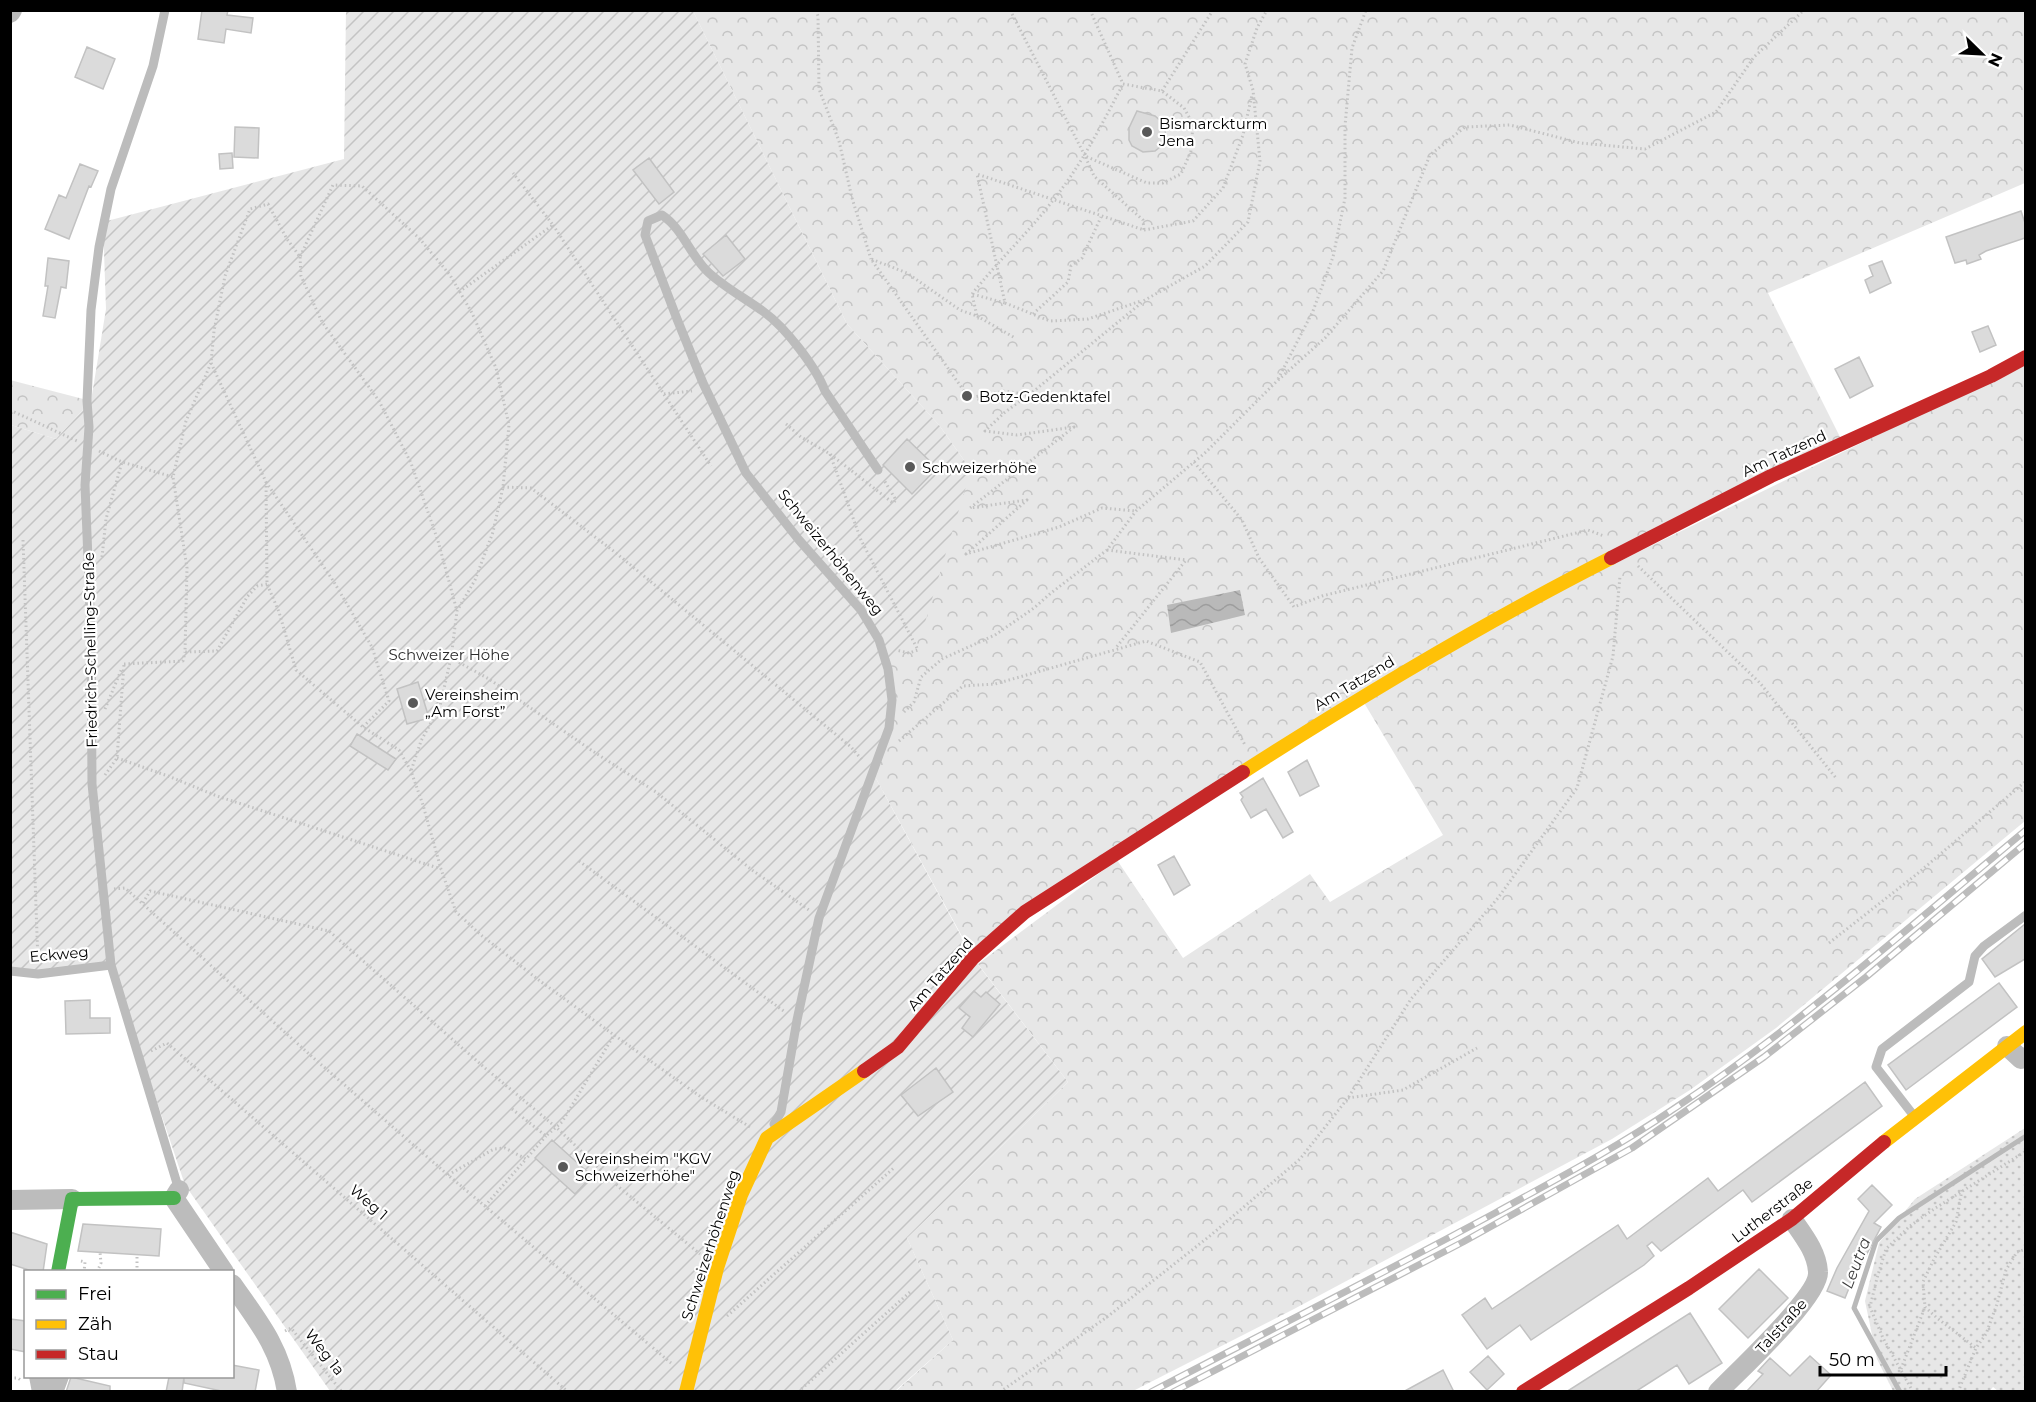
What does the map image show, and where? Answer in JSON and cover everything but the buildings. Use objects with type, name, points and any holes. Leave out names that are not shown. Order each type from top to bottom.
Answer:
[{"type":"street","name":"Am Tatzend","points":[[767,1138],[898,1047],[973,958],[1025,912],[1360,697],[1520,604],[1622,551],[1771,476],[1990,376],[2025,357]]},
{"type":"street","name":"Lutherstraße","points":[[1523,1392],[1689,1288],[1792,1219],[2025,1032]]},
{"type":"street","points":[[2007,1046],[2021,1059],[2025,1057]]},
{"type":"street","name":"Schweizerhöhenweg","points":[[687,1385],[717,1268],[741,1195],[767,1138]]},
{"type":"street","points":[[10,1200],[176,1194]]},
{"type":"street","name":"Friedrich-Schelling-Straße","points":[[176,1194],[223,1270]]},
{"type":"street","points":[[58,1270],[72,1199]]},
{"type":"street","name":"Talstraße","points":[[1718,1392],[1763,1347],[1813,1291],[1819,1274],[1811,1247],[1792,1219]]},
{"type":"street","points":[[234,1287],[272,1340],[284,1370],[287,1392]]},
{"type":"lane","name":"Friedrich-Schelling-Straße","points":[[165,10],[153,66],[111,189],[99,247],[91,310],[85,484],[91,634],[92,784],[111,964],[176,1194]]},
{"type":"lane","name":"Schweizerhöhenweg","points":[[767,1138],[781,1112],[797,1020],[819,918],[889,728],[892,700],[888,669],[879,640],[861,610],[746,473],[706,389],[677,319],[645,235],[648,221],[662,215],[672,222],[706,270],[726,288],[765,312],[780,325],[820,377],[825,391],[878,470]]},
{"type":"lane","points":[[1915,1118],[1876,1067],[1882,1049],[1969,982],[1975,956],[1984,946],[2025,915]]},
{"type":"lane","name":"Eckweg","points":[[10,971],[38,974],[111,964]]},
{"type":"path","points":[[816,10],[819,89],[839,141],[852,198],[872,259],[969,398],[1005,392],[1028,395]]},
{"type":"path","points":[[1010,10],[1094,176],[1143,220],[1144,230]]},
{"type":"path","points":[[1090,10],[1123,84]]},
{"type":"path","points":[[1162,91],[1213,10]]},
{"type":"path","points":[[1136,511],[1102,508],[1059,527],[966,554],[1027,500],[970,508],[1074,427],[1017,435],[985,431],[1004,413],[1145,300],[1205,266],[1248,222],[1260,161],[1253,90],[1245,64],[1257,28],[1267,10]]},
{"type":"path","points":[[1275,383],[1313,311],[1333,257],[1344,198],[1345,126],[1352,48],[1366,10]]},
{"type":"path","points":[[1255,763],[1200,662],[1146,641],[995,684],[963,686],[896,744],[889,728],[914,702],[921,678],[942,659],[995,634],[1034,608],[1051,592],[1107,550],[1136,511],[1194,462],[1325,338],[1383,271],[1430,155],[1466,127],[1510,125],[1580,143],[1645,149],[1716,112],[1754,57],[1804,10]]},
{"type":"path","points":[[1085,156],[1147,183],[1163,183],[1181,174],[1191,151],[1193,124],[1184,108],[1162,91],[1123,84]]},
{"type":"path","points":[[972,294],[1053,201],[1085,156],[1123,84]]},
{"type":"path","points":[[1005,303],[977,174],[1144,230],[1194,221],[1223,188],[1244,135],[1253,90]]},
{"type":"path","points":[[513,173],[553,225],[711,466]]},
{"type":"path","points":[[411,771],[421,741],[440,706],[457,611],[476,580],[493,532],[503,487],[509,425],[496,368],[472,313],[450,275],[419,238],[362,186],[333,184],[300,257],[301,276],[322,322],[379,401],[411,463],[438,541],[457,611]]},
{"type":"path","points":[[124,664],[183,661],[186,568],[173,477],[186,421],[211,363],[214,331],[225,276],[250,209],[268,204],[287,239],[300,257]]},
{"type":"path","points":[[1033,314],[1068,282],[1071,266],[1082,258],[1101,217]]},
{"type":"path","points":[[459,292],[553,225]]},
{"type":"path","points":[[872,259],[907,273],[960,310],[977,316],[1015,338]]},
{"type":"path","points":[[972,294],[977,316]]},
{"type":"path","points":[[972,294],[1005,303],[1050,321],[1088,320],[1145,300]]},
{"type":"path","points":[[211,363],[266,482],[334,582],[372,647],[389,701],[363,727]]},
{"type":"path","points":[[664,394],[706,389]]},
{"type":"path","points":[[10,410],[122,462],[173,477]]},
{"type":"path","points":[[786,424],[801,437],[831,454],[861,540],[918,651],[909,653],[896,650],[879,640]]},
{"type":"path","points":[[101,564],[106,519],[122,462]]},
{"type":"path","points":[[1194,462],[1242,520],[1259,558],[1294,608],[1323,596],[1588,530],[1608,537],[1760,683],[1836,778]]},
{"type":"path","points":[[266,482],[267,584],[279,612],[297,670],[363,727],[399,750],[411,771],[423,805],[456,912],[481,935],[540,981],[614,1035],[701,1096],[767,1138]]},
{"type":"path","points":[[503,487],[531,488],[616,553],[851,747],[873,773]]},
{"type":"path","points":[[23,540],[38,974]]},
{"type":"path","points":[[1107,550],[1186,560],[1114,651]]},
{"type":"path","points":[[1000,1392],[1107,1317],[1211,1235],[1300,1159],[1348,1098],[1411,999],[1498,898],[1576,788],[1613,656],[1622,551]]},
{"type":"path","points":[[185,652],[217,651],[247,597],[257,586],[267,584]]},
{"type":"path","points":[[450,658],[489,679],[656,792],[752,870],[819,918]]},
{"type":"path","points":[[92,740],[124,664]]},
{"type":"path","points":[[124,664],[117,759],[217,796],[441,869]]},
{"type":"path","points":[[1829,943],[1917,874],[2025,781]]},
{"type":"path","points":[[579,861],[797,1020]]},
{"type":"path","points":[[112,889],[125,888],[309,1054],[687,1385]]},
{"type":"path","points":[[143,904],[150,891],[329,931],[557,1128],[620,1188],[717,1268]]},
{"type":"path","points":[[485,1206],[546,1136],[557,1128],[614,1035]]},
{"type":"path","name":"Weg 1","points":[[151,1050],[167,1043],[568,1392]]},
{"type":"path","points":[[1348,1098],[1403,1090],[1477,1048]]},
{"type":"path","points":[[512,1109],[546,1136]]},
{"type":"path","points":[[448,1175],[494,1149],[505,1148],[526,1159]]},
{"type":"path","points":[[1913,1392],[1883,1338],[1870,1307],[1876,1278],[1886,1249],[1910,1226],[2025,1151]]},
{"type":"path","points":[[704,1317],[728,1316],[895,1167]]},
{"type":"path","points":[[1901,1370],[1925,1307],[1923,1282],[1956,1222],[1962,1190]]},
{"type":"path","points":[[1958,1392],[1976,1348],[1986,1334],[2006,1270],[2018,1252],[2025,1249]]},
{"type":"path","points":[[98,1270],[101,1263],[100,1252]]},
{"type":"path","points":[[136,1270],[137,1254]]},
{"type":"path","points":[[798,1392],[910,1292]]},
{"type":"path","points":[[1925,1307],[1976,1348]]},
{"type":"path","name":"Weg 1a","points":[[291,1328],[342,1392]]},
{"type":"path","points":[[10,1378],[18,1378]]},
{"type":"green space","name":"Schweizer Höhe","points":[[346,11],[693,11],[847,324],[939,425],[971,470],[923,629],[888,669],[892,700],[873,773],[973,958],[1068,1082],[907,1238],[953,1340],[895,1391],[330,1391],[185,1185],[111,965],[38,974],[11,971],[11,425],[56,439],[91,401],[106,309],[103,222],[344,159]]},
{"type":"green space","points":[[693,11],[2025,11],[2025,183],[1768,293],[1841,439],[1526,595],[971,953],[873,773],[888,669],[971,470],[939,425],[847,324]]},
{"type":"green space","points":[[2025,363],[2025,821],[1776,1028],[1690,1090],[1612,1139],[1294,1309],[1133,1391],[895,1392],[953,1340],[907,1238],[1068,1082],[978,964],[1117,860],[1183,958],[1310,874],[1330,902],[1443,835],[1363,701],[1528,606]]},
{"type":"green space","points":[[10,380],[91,401],[56,439],[11,425]]},
{"type":"green space","points":[[2025,1128],[2025,1391],[1998,1391],[1993,1387],[1989,1392],[1893,1391],[1877,1359],[1865,1301],[1879,1243],[1915,1199]]},
{"type":"water","points":[[1240,590],[1245,615],[1171,633],[1167,605]]},
{"type":"waterway","name":"Leutra","points":[[1900,1392],[1854,1308],[1876,1241],[1899,1218],[2026,1136]]},
{"type":"railway","points":[[1151,1392],[1495,1213],[1651,1124],[1764,1045],[2026,830]]},
{"type":"railway","points":[[1173,1392],[1463,1242],[1632,1148],[1764,1057],[1866,977],[2026,843]]},
{"type":"traffic: fast","points":[[58,1270],[72,1199],[174,1198]]},
{"type":"traffic: slow","points":[[1243,772],[1424,660],[1611,558]]},
{"type":"traffic: slow","points":[[1884,1142],[2026,1032]]},
{"type":"traffic: slow","points":[[686,1392],[717,1268],[741,1195],[767,1138],[864,1071]]},
{"type":"traffic: jam","points":[[1611,558],[1771,476],[1991,376],[2026,357]]},
{"type":"traffic: jam","points":[[864,1071],[898,1047],[973,958],[1025,912],[1243,772]]},
{"type":"traffic: jam","points":[[1523,1392],[1689,1288],[1792,1219],[1884,1142]]},
{"type":"place","name":"Bismarckturm Jena","points":[[1147,132]]},
{"type":"place","name":"Botz-Gedenktafel","points":[[967,396]]},
{"type":"place","name":"Schweizerhöhe","points":[[910,467]]},
{"type":"place","name":"Vereinsheim „Am Forst”","points":[[413,703]]},
{"type":"place","name":"Vereinsheim \"KGV Schweizerhöhe\"","points":[[563,1167]]}]
